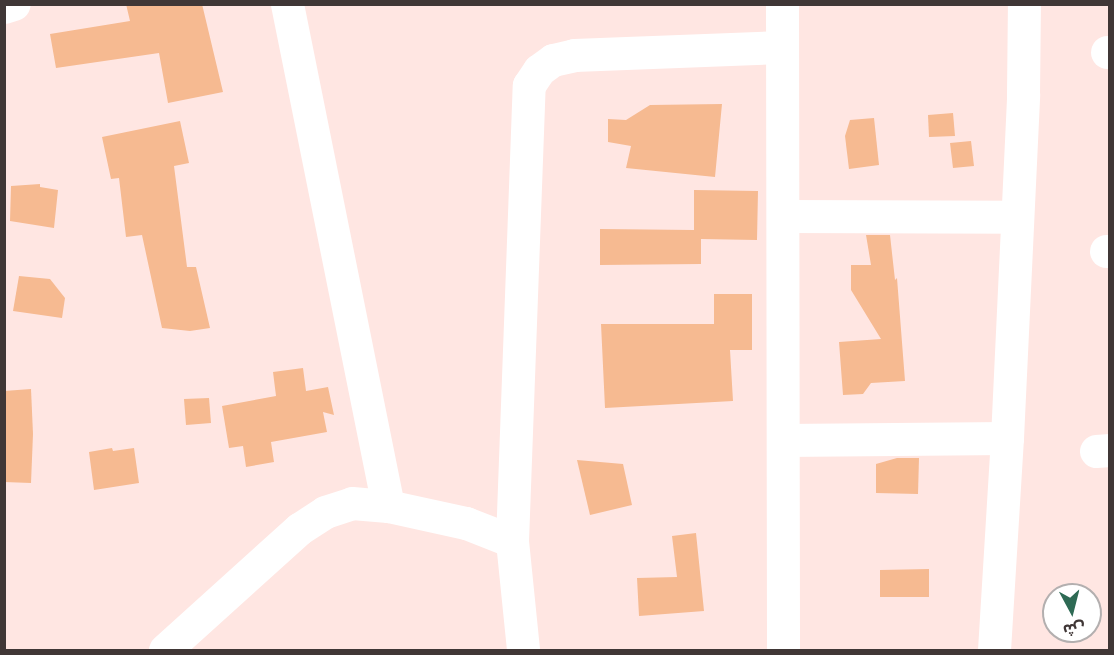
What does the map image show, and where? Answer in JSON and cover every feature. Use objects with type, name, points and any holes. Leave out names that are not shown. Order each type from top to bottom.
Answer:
[{"type":"street","points":[[4,7],[14,4]]},
{"type":"street","points":[[287,4],[388,506]]},
{"type":"street","points":[[782,4],[783,651]]},
{"type":"street","points":[[994,651],[1007,438],[1024,4]]},
{"type":"street","points":[[523,651],[512,541],[530,85],[539,70],[553,60],[574,55],[782,47]]},
{"type":"street","points":[[783,216],[1017,217]]},
{"type":"street","points":[[783,440],[1007,438]]},
{"type":"street","points":[[165,651],[299,529],[325,512],[352,503],[388,506],[466,523],[512,541]]},
{"type":"building","points":[[126,4],[202,4],[223,92],[168,103],[159,53],[56,68],[50,34],[130,21]]},
{"type":"building","points":[[722,104],[715,177],[626,168],[631,146],[608,142],[608,119],[626,120],[650,105]]},
{"type":"building","points":[[953,113],[955,136],[929,137],[928,115]]},
{"type":"building","points":[[874,118],[879,165],[849,169],[845,136],[850,120]]},
{"type":"building","points":[[180,121],[189,163],[174,166],[187,267],[196,267],[210,328],[190,331],[162,328],[142,235],[126,237],[119,178],[111,179],[102,137]]},
{"type":"building","points":[[971,141],[974,166],[953,168],[950,143]]},
{"type":"building","points":[[40,184],[40,187],[58,190],[54,228],[10,221],[11,186]]},
{"type":"building","points":[[694,190],[758,191],[757,240],[701,239],[701,264],[600,265],[600,229],[694,230]]},
{"type":"building","points":[[866,235],[890,235],[895,280],[897,278],[905,381],[871,383],[863,394],[843,395],[839,342],[881,339],[851,290],[851,265],[871,265]]},
{"type":"building","points":[[19,276],[50,279],[65,298],[62,318],[13,311]]},
{"type":"building","points":[[714,294],[752,294],[752,350],[730,350],[733,401],[605,408],[601,324],[714,324]]},
{"type":"building","points":[[303,368],[306,391],[328,387],[334,415],[323,412],[327,432],[271,442],[274,462],[246,467],[243,446],[229,448],[222,406],[276,396],[273,372]]},
{"type":"building","points":[[31,389],[33,434],[31,483],[4,482],[4,391]]},
{"type":"building","points":[[209,398],[211,423],[186,425],[184,399]]},
{"type":"building","points":[[112,448],[113,451],[134,448],[139,483],[94,490],[89,452]]},
{"type":"building","points":[[897,458],[919,458],[918,494],[876,493],[876,464]]},
{"type":"building","points":[[577,460],[623,464],[632,505],[590,515]]},
{"type":"building","points":[[696,533],[704,611],[639,616],[637,578],[677,577],[672,536]]},
{"type":"building","points":[[929,569],[929,597],[880,597],[880,570]]}]
